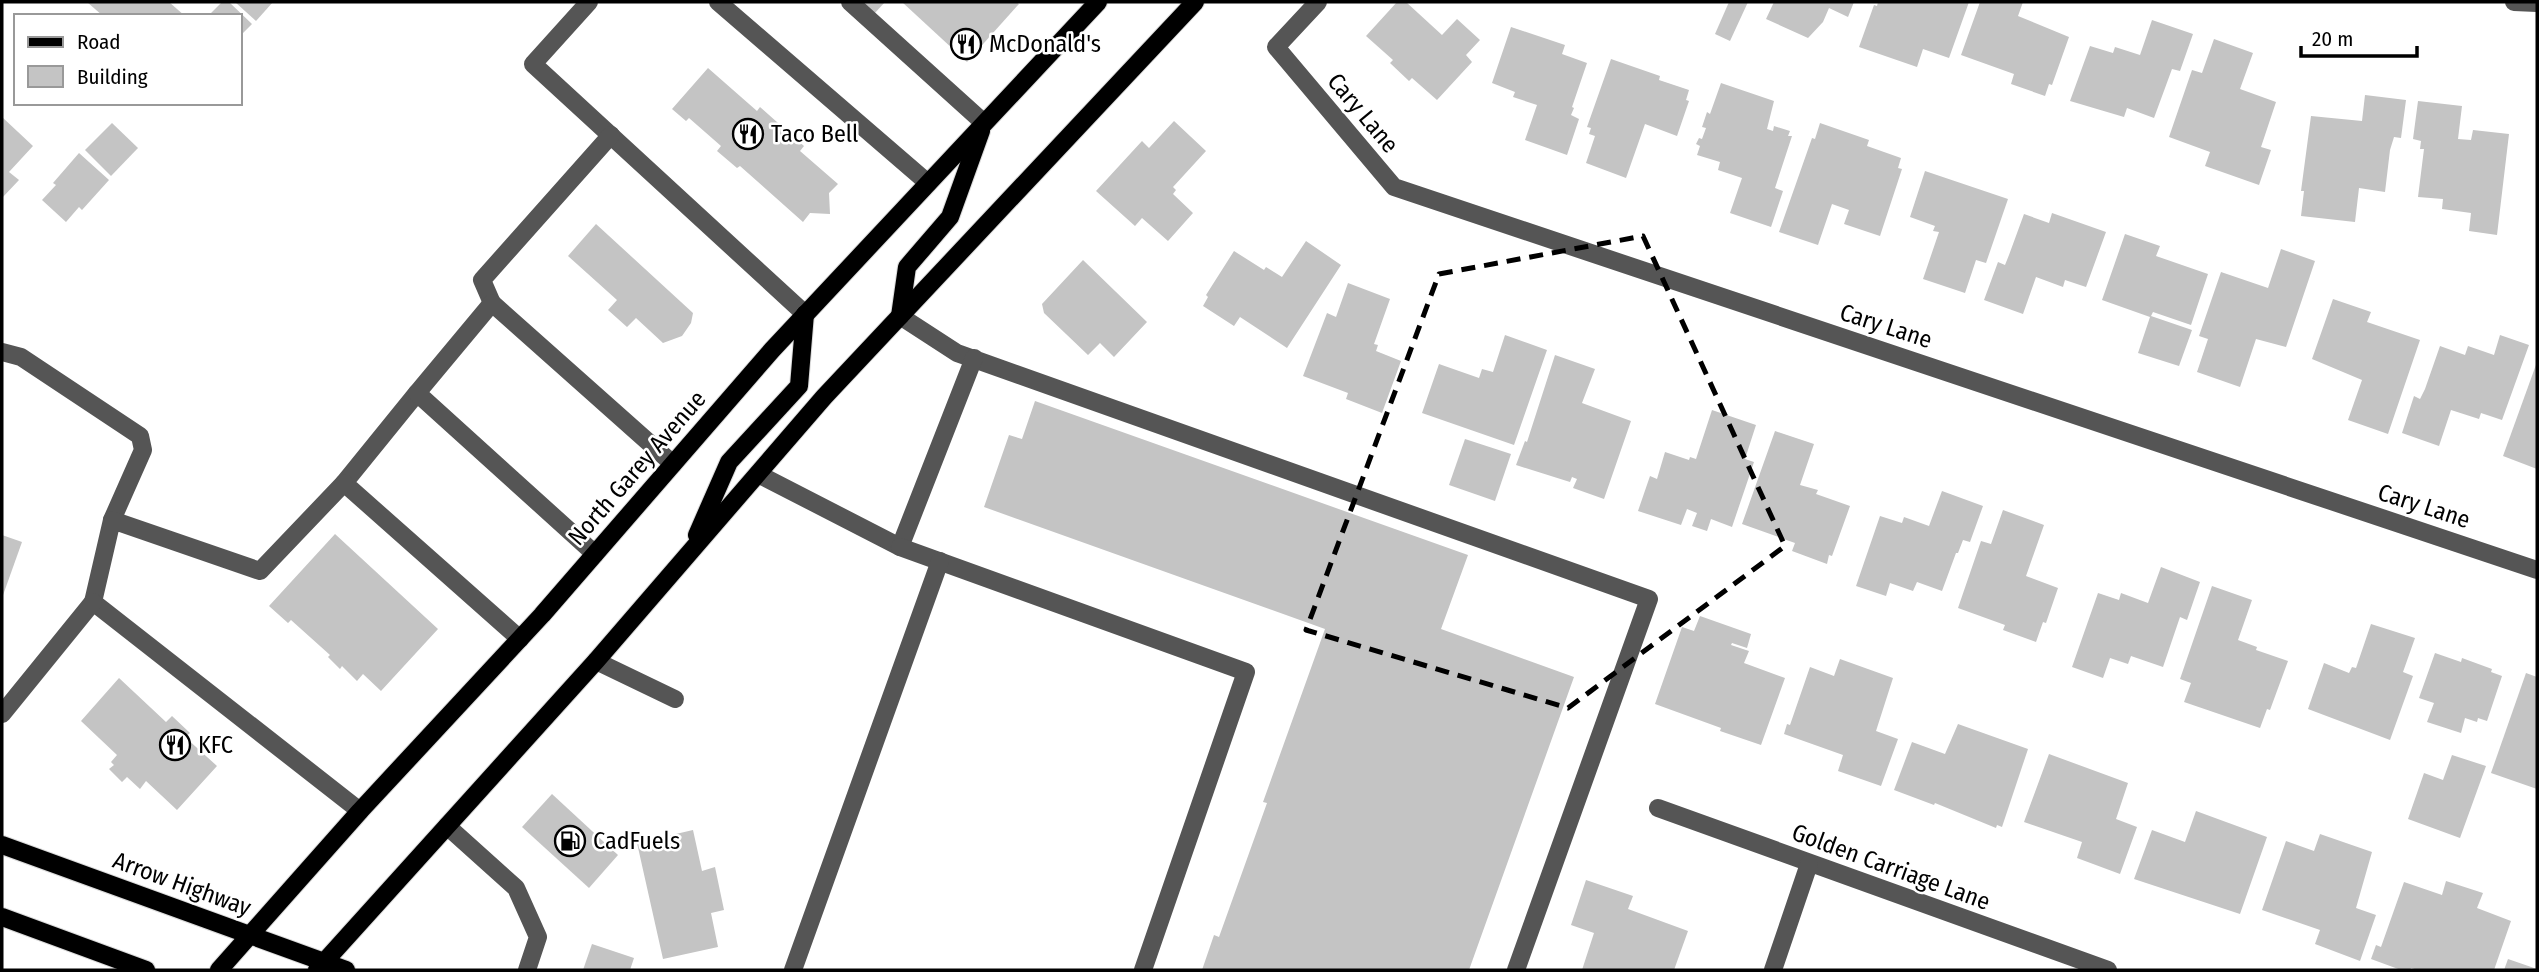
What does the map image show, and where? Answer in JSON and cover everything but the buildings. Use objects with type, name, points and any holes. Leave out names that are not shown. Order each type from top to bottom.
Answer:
[{"type":"main road","name":"North Garey Avenue","points":[[219,970],[360,811],[520,639],[805,314],[1096,2]]},
{"type":"main road","points":[[320,966],[596,661],[824,397],[1195,2]]},
{"type":"main road","points":[[900,316],[907,267],[950,217],[984,123]]},
{"type":"main road","points":[[689,553],[729,463],[799,386],[805,314]]},
{"type":"main road","name":"Arrow Highway","points":[[2,845],[251,935],[320,966],[346,970]]},
{"type":"main road","points":[[2,918],[146,970]]},
{"type":"street","points":[[589,2],[533,64],[805,314]]},
{"type":"street","points":[[718,2],[928,183]]},
{"type":"street","points":[[850,2],[984,123]]},
{"type":"street","name":"Cary Lane","points":[[1318,2],[1276,47],[1394,187],[2537,570]]},
{"type":"street","points":[[2514,2],[2537,3]]},
{"type":"street","points":[[611,135],[482,280],[492,303],[673,464]]},
{"type":"street","points":[[112,520],[260,571],[344,483],[492,303]]},
{"type":"street","points":[[900,316],[957,353],[1649,598],[1516,970]]},
{"type":"street","points":[[2,352],[21,357],[140,436],[143,450],[112,520],[93,602],[2,714]]},
{"type":"street","points":[[901,547],[974,358]]},
{"type":"street","points":[[417,393],[595,554]]},
{"type":"street","points":[[758,474],[901,547],[1246,672],[1143,970]]},
{"type":"street","points":[[344,483],[520,639]]},
{"type":"street","points":[[793,970],[940,561]]},
{"type":"street","points":[[93,602],[360,811]]},
{"type":"street","points":[[596,661],[675,699]]},
{"type":"street","name":"Golden Carriage Lane","points":[[1658,808],[2108,970]]},
{"type":"street","points":[[447,826],[516,888],[538,937],[527,970]]},
{"type":"street","points":[[1773,970],[1809,863]]},
{"type":"highlighted area","points":[[1643,236],[1785,546],[1568,708],[1306,630],[1439,274]]},
{"type":"place","name":"McDonald's","points":[[966,44]]},
{"type":"place","name":"Taco Bell","points":[[748,134]]},
{"type":"place","name":"KFC","points":[[175,745]]},
{"type":"place","name":"CadFuels","points":[[570,841]]}]
